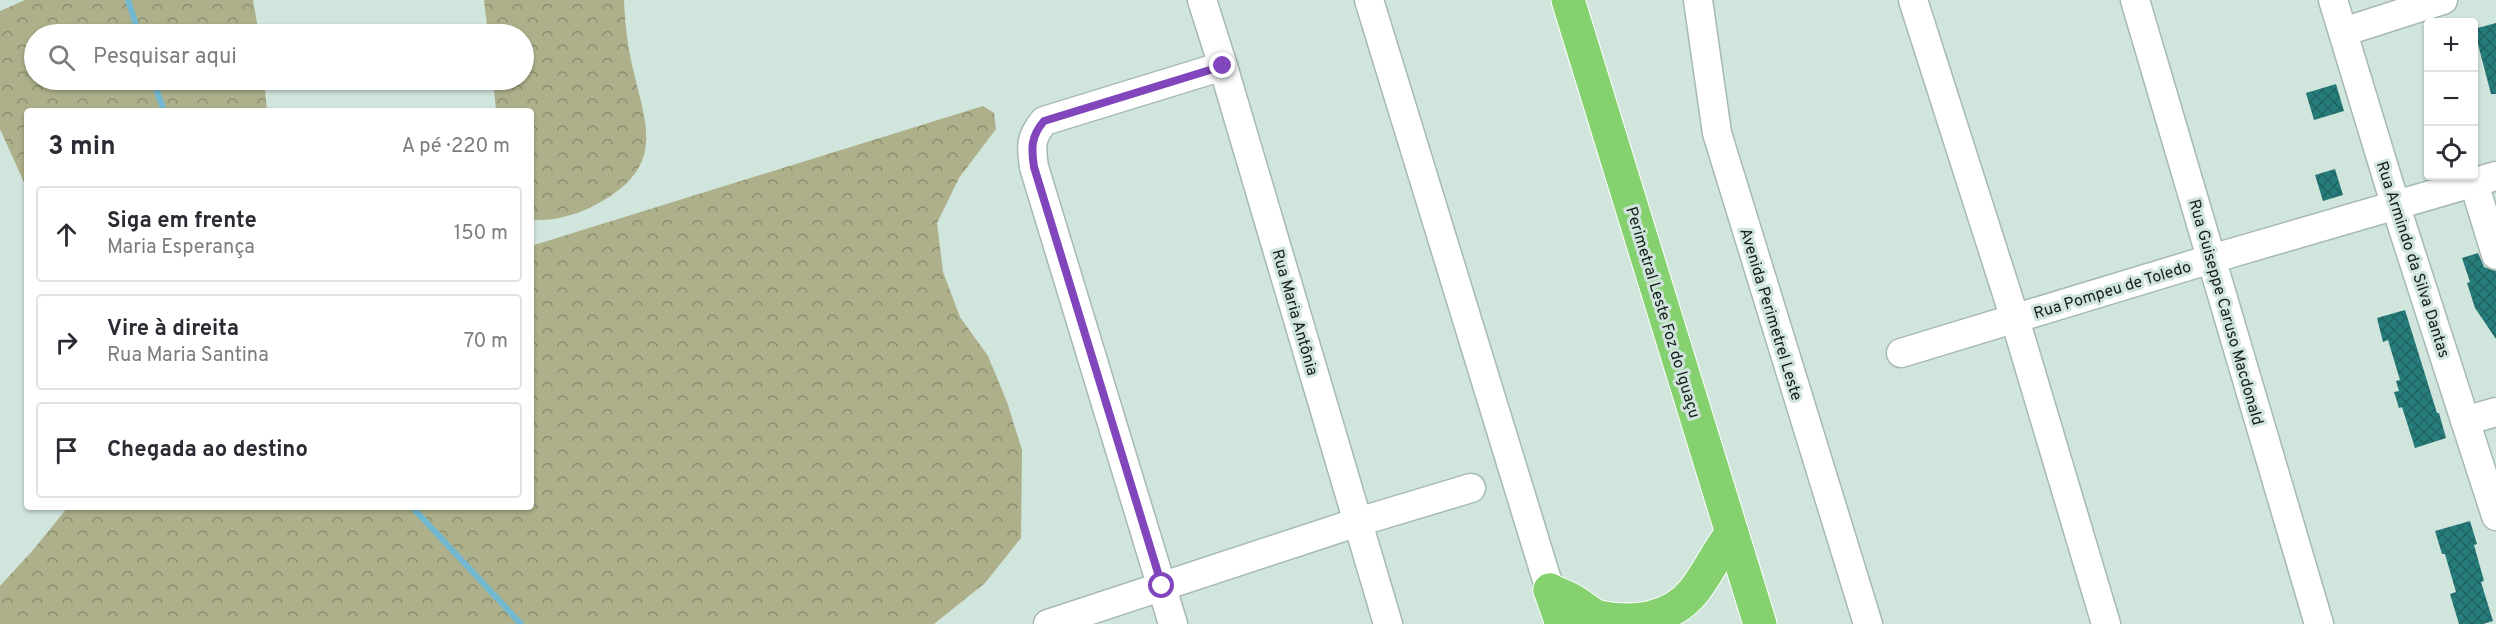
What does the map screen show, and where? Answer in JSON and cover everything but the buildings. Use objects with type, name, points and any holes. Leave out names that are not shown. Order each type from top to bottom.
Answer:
[{"type":"highway","name":"Perimetral Leste Foz do Iguaçu","points":[[1568,0],[1760,624]]},
{"type":"highway","points":[[1550,590],[1575,602],[1597,617],[1610,621],[1637,623],[1650,621],[1663,616],[1686,600],[1732,533]]},
{"type":"highway","points":[[1550,590],[1562,624]]},
{"type":"street","name":"Rua Maria Antônia","points":[[1202,0],[1388,624]]},
{"type":"street","points":[[1369,0],[1550,590]]},
{"type":"street","name":"Avenida Perimetrel Leste","points":[[1698,0],[1717,132],[1868,624]]},
{"type":"street","points":[[1913,0],[2015,319],[2106,624]]},
{"type":"street","name":"Rua Guiseppe Caruso Macdonald","points":[[2135,0],[2319,624]]},
{"type":"street","name":"Rua Armindo da Silva Dantas","points":[[2333,0],[2396,207],[2496,516]]},
{"type":"street","points":[[2343,32],[2443,0]]},
{"type":"street","points":[[1173,624],[1034,167],[1031,146],[1036,130],[1044,121],[1223,66]]},
{"type":"street","points":[[2485,180],[2496,255]]},
{"type":"street","name":"Rua Pompeu de Toledo","points":[[1901,353],[2211,259],[2485,180]]},
{"type":"street","points":[[2465,421],[2496,412]]},
{"type":"street","points":[[1048,624],[1358,522],[1472,488]]},
{"type":"green space","points":[[25,0],[253,0],[257,24],[24,24],[24,90],[265,90],[267,108],[24,108],[24,182],[0,129],[0,11]]},
{"type":"green space","points":[[484,0],[624,0],[628,46],[643,111],[646,141],[645,151],[638,168],[620,189],[605,200],[582,211],[565,217],[534,219],[534,108],[496,108],[494,90],[534,90],[534,24],[487,24]]},
{"type":"green space","points":[[983,106],[994,113],[996,129],[959,178],[937,223],[943,272],[960,317],[988,356],[1007,402],[1022,450],[1021,538],[985,583],[934,624],[0,624],[0,586],[66,510],[534,510],[534,245]]},
{"type":"waterway","points":[[128,0],[136,24]]},
{"type":"waterway","points":[[157,90],[163,108]]},
{"type":"waterway","points":[[415,510],[521,624]]},
{"type":"route","points":[[1162,586],[1034,167],[1031,146],[1036,130],[1044,121],[1223,66]]}]
